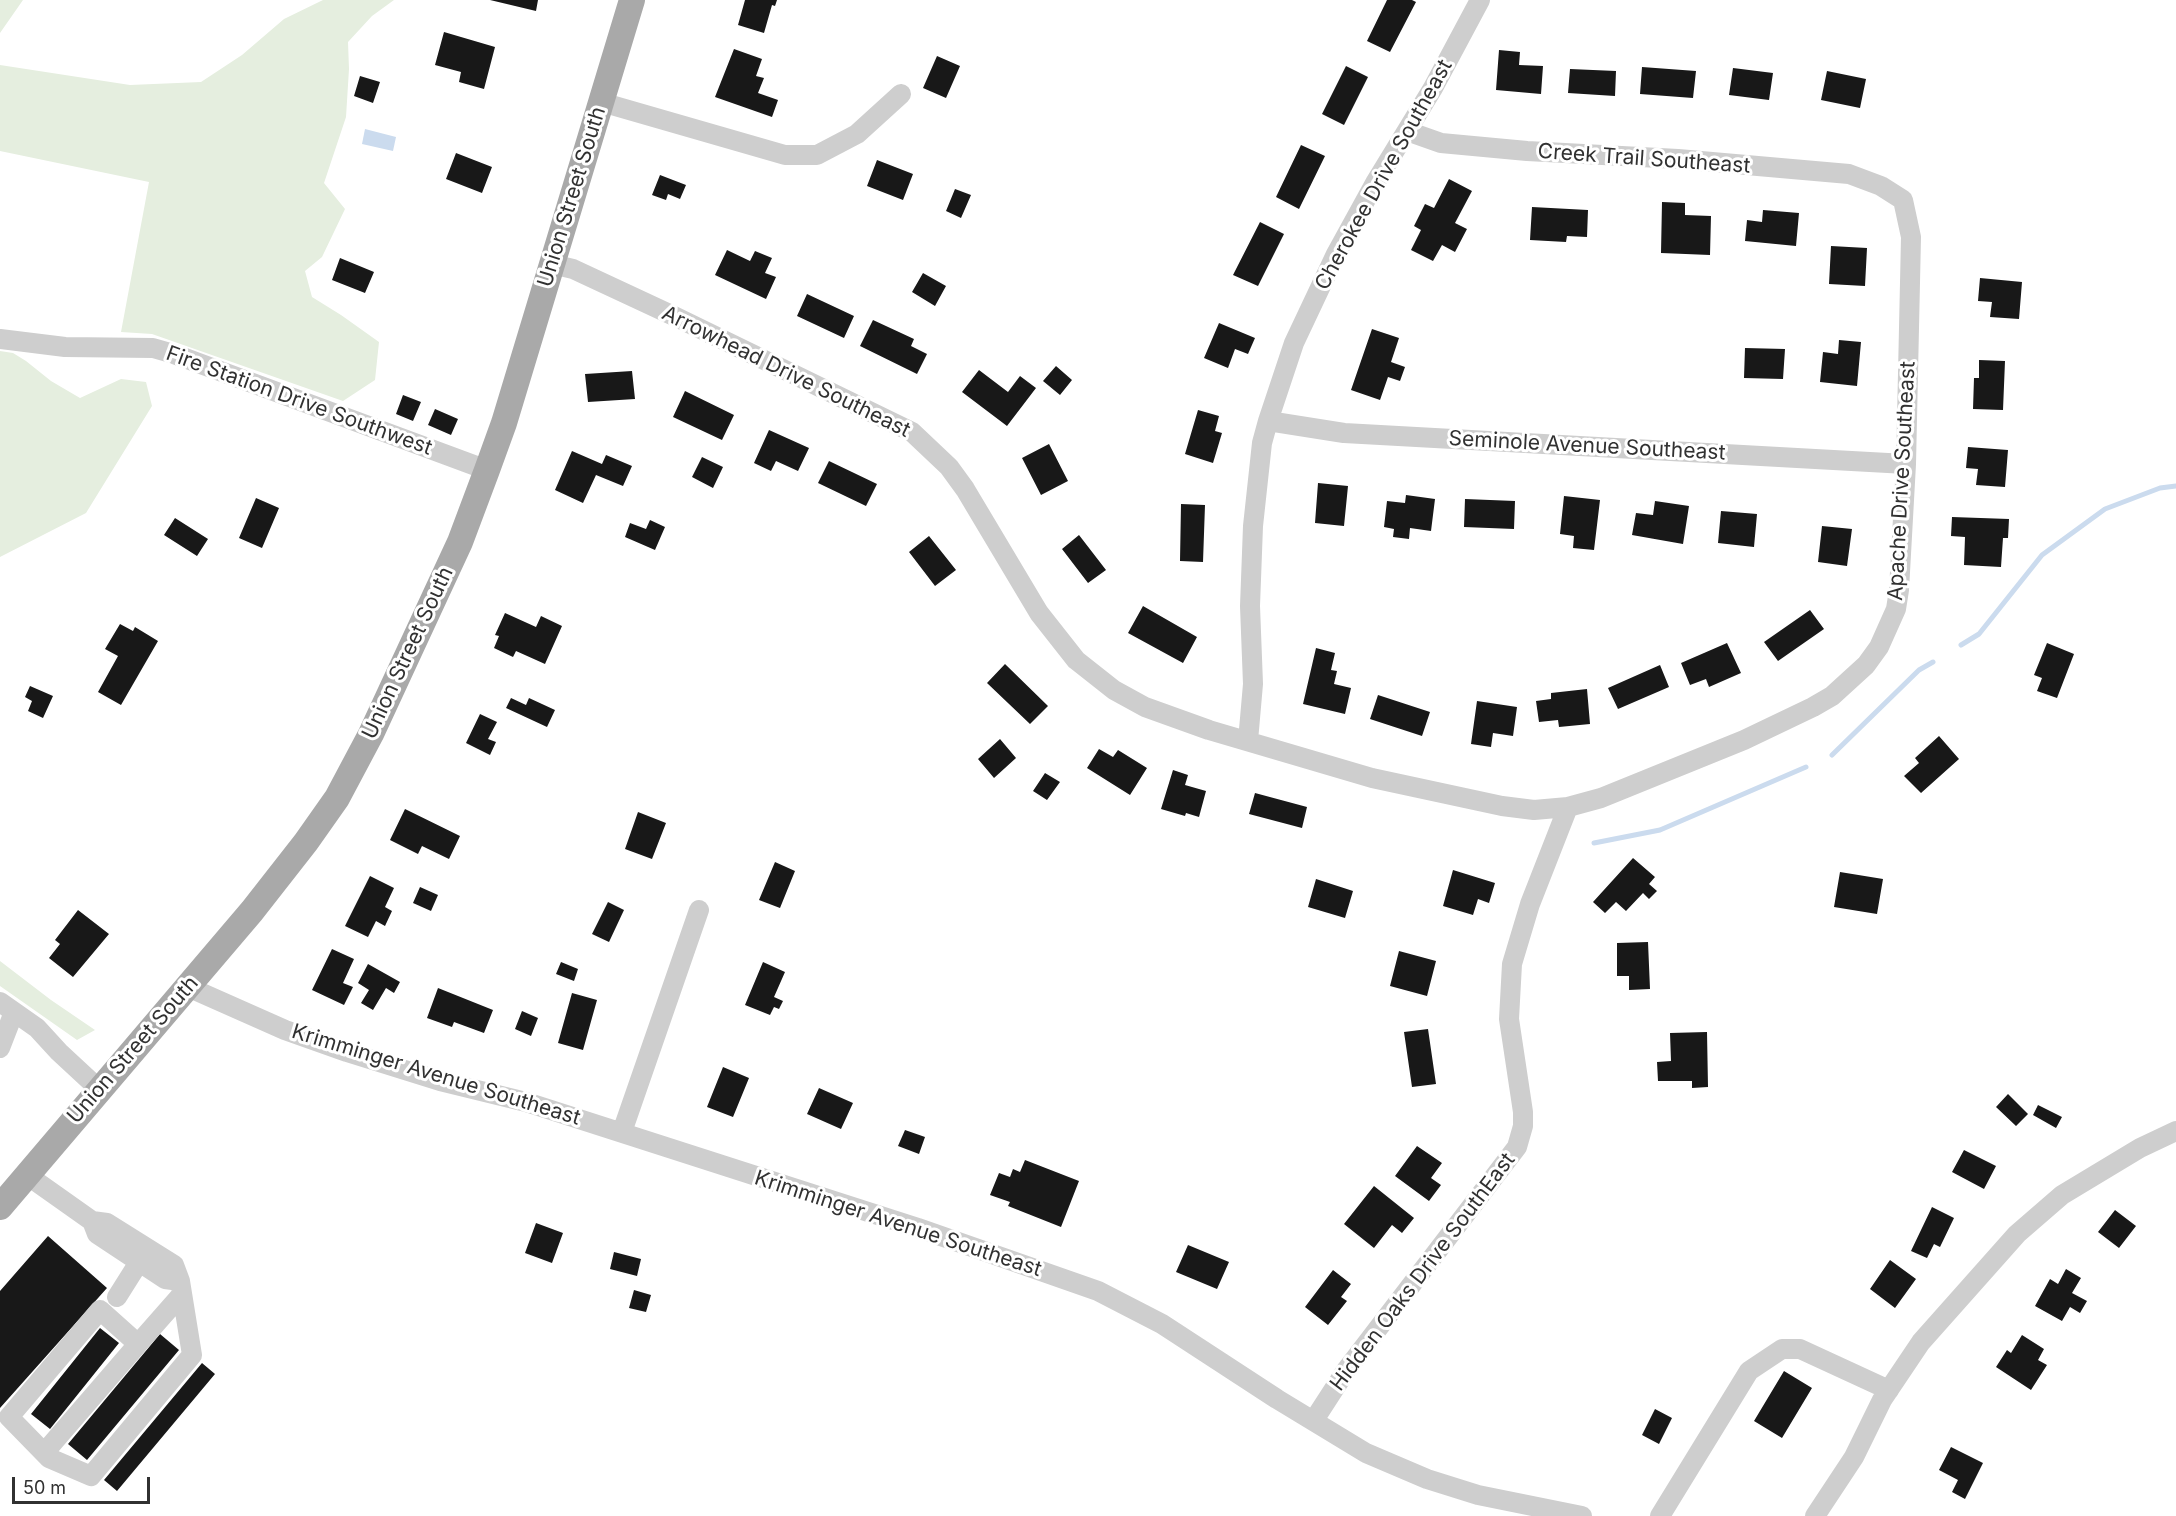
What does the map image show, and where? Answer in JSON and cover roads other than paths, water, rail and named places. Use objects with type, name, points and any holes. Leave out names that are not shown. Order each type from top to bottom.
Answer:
[{"type":"main road","name":"Union Street South","points":[[0,1207],[259,902],[306,842],[339,793],[371,734],[460,542],[504,423],[632,0]]},
{"type":"street","name":"Cherokee Drive Southeast","points":[[1248,741],[1253,684],[1250,606],[1253,526],[1262,443],[1268,421],[1294,343],[1336,254],[1480,0]]},
{"type":"street","points":[[601,102],[785,155],[817,155],[858,134],[901,94]]},
{"type":"street","name":"Creek Trail Southeast","points":[[1407,131],[1441,143],[1527,151],[1678,159],[1849,174],[1881,186]]},
{"type":"street","name":"Apache Drive Southeast","points":[[1568,807],[1612,793],[1744,740],[1803,712],[1832,696],[1866,666],[1880,646],[1896,609],[1903,556],[1911,237],[1903,200],[1881,186]]},
{"type":"street","name":"Arrowhead Drive Southeast","points":[[552,264],[573,270],[676,317],[912,432],[949,467],[965,489],[1039,613],[1076,660],[1114,690],[1144,707],[1209,730],[1372,778],[1502,806],[1534,810],[1568,807]]},
{"type":"street","name":"Fire Station Drive Southwest","points":[[0,339],[65,347],[153,348],[487,470]]},
{"type":"street","name":"Seminole Avenue Southeast","points":[[1268,421],[1344,433],[1906,464]]},
{"type":"street","name":"Hidden Oaks Drive SouthEast","points":[[1314,1420],[1347,1369],[1517,1147],[1523,1126],[1523,1112],[1509,1019],[1512,964],[1530,904],[1568,807]]},
{"type":"street","points":[[622,1132],[699,910]]},
{"type":"street","name":"Krimminger Avenue Southeast","points":[[188,987],[285,1030],[347,1052],[440,1081],[526,1102],[622,1132],[918,1228],[1098,1291],[1162,1324],[1277,1399],[1366,1453],[1427,1479],[1478,1495],[1582,1516]]},
{"type":"street","points":[[0,1048],[7,1007],[37,1028],[100,1090]]},
{"type":"street","points":[[1815,1516],[1854,1456],[1889,1390],[1921,1342],[2017,1234],[2062,1195],[2139,1148],[2176,1131]]},
{"type":"street","points":[[27,1175],[92,1221],[97,1234],[144,1255],[165,1279],[181,1288]]},
{"type":"street","points":[[117,1297],[144,1255]]},
{"type":"street","points":[[44,1453],[138,1344],[181,1288]]},
{"type":"street","points":[[138,1344],[99,1310],[9,1417],[49,1458],[91,1476],[192,1355],[181,1288]]},
{"type":"street","points":[[1660,1516],[1749,1371],[1782,1349],[1800,1349],[1889,1390]]},
{"type":"water","points":[[365,129],[396,137],[393,151],[362,144]]},
{"type":"waterway","points":[[1961,645],[1979,634],[2042,555],[2105,509],[2160,488],[2176,486]]},
{"type":"waterway","points":[[1832,755],[1919,670],[1933,662]]},
{"type":"waterway","points":[[1594,843],[1660,830],[1806,767]]}]
